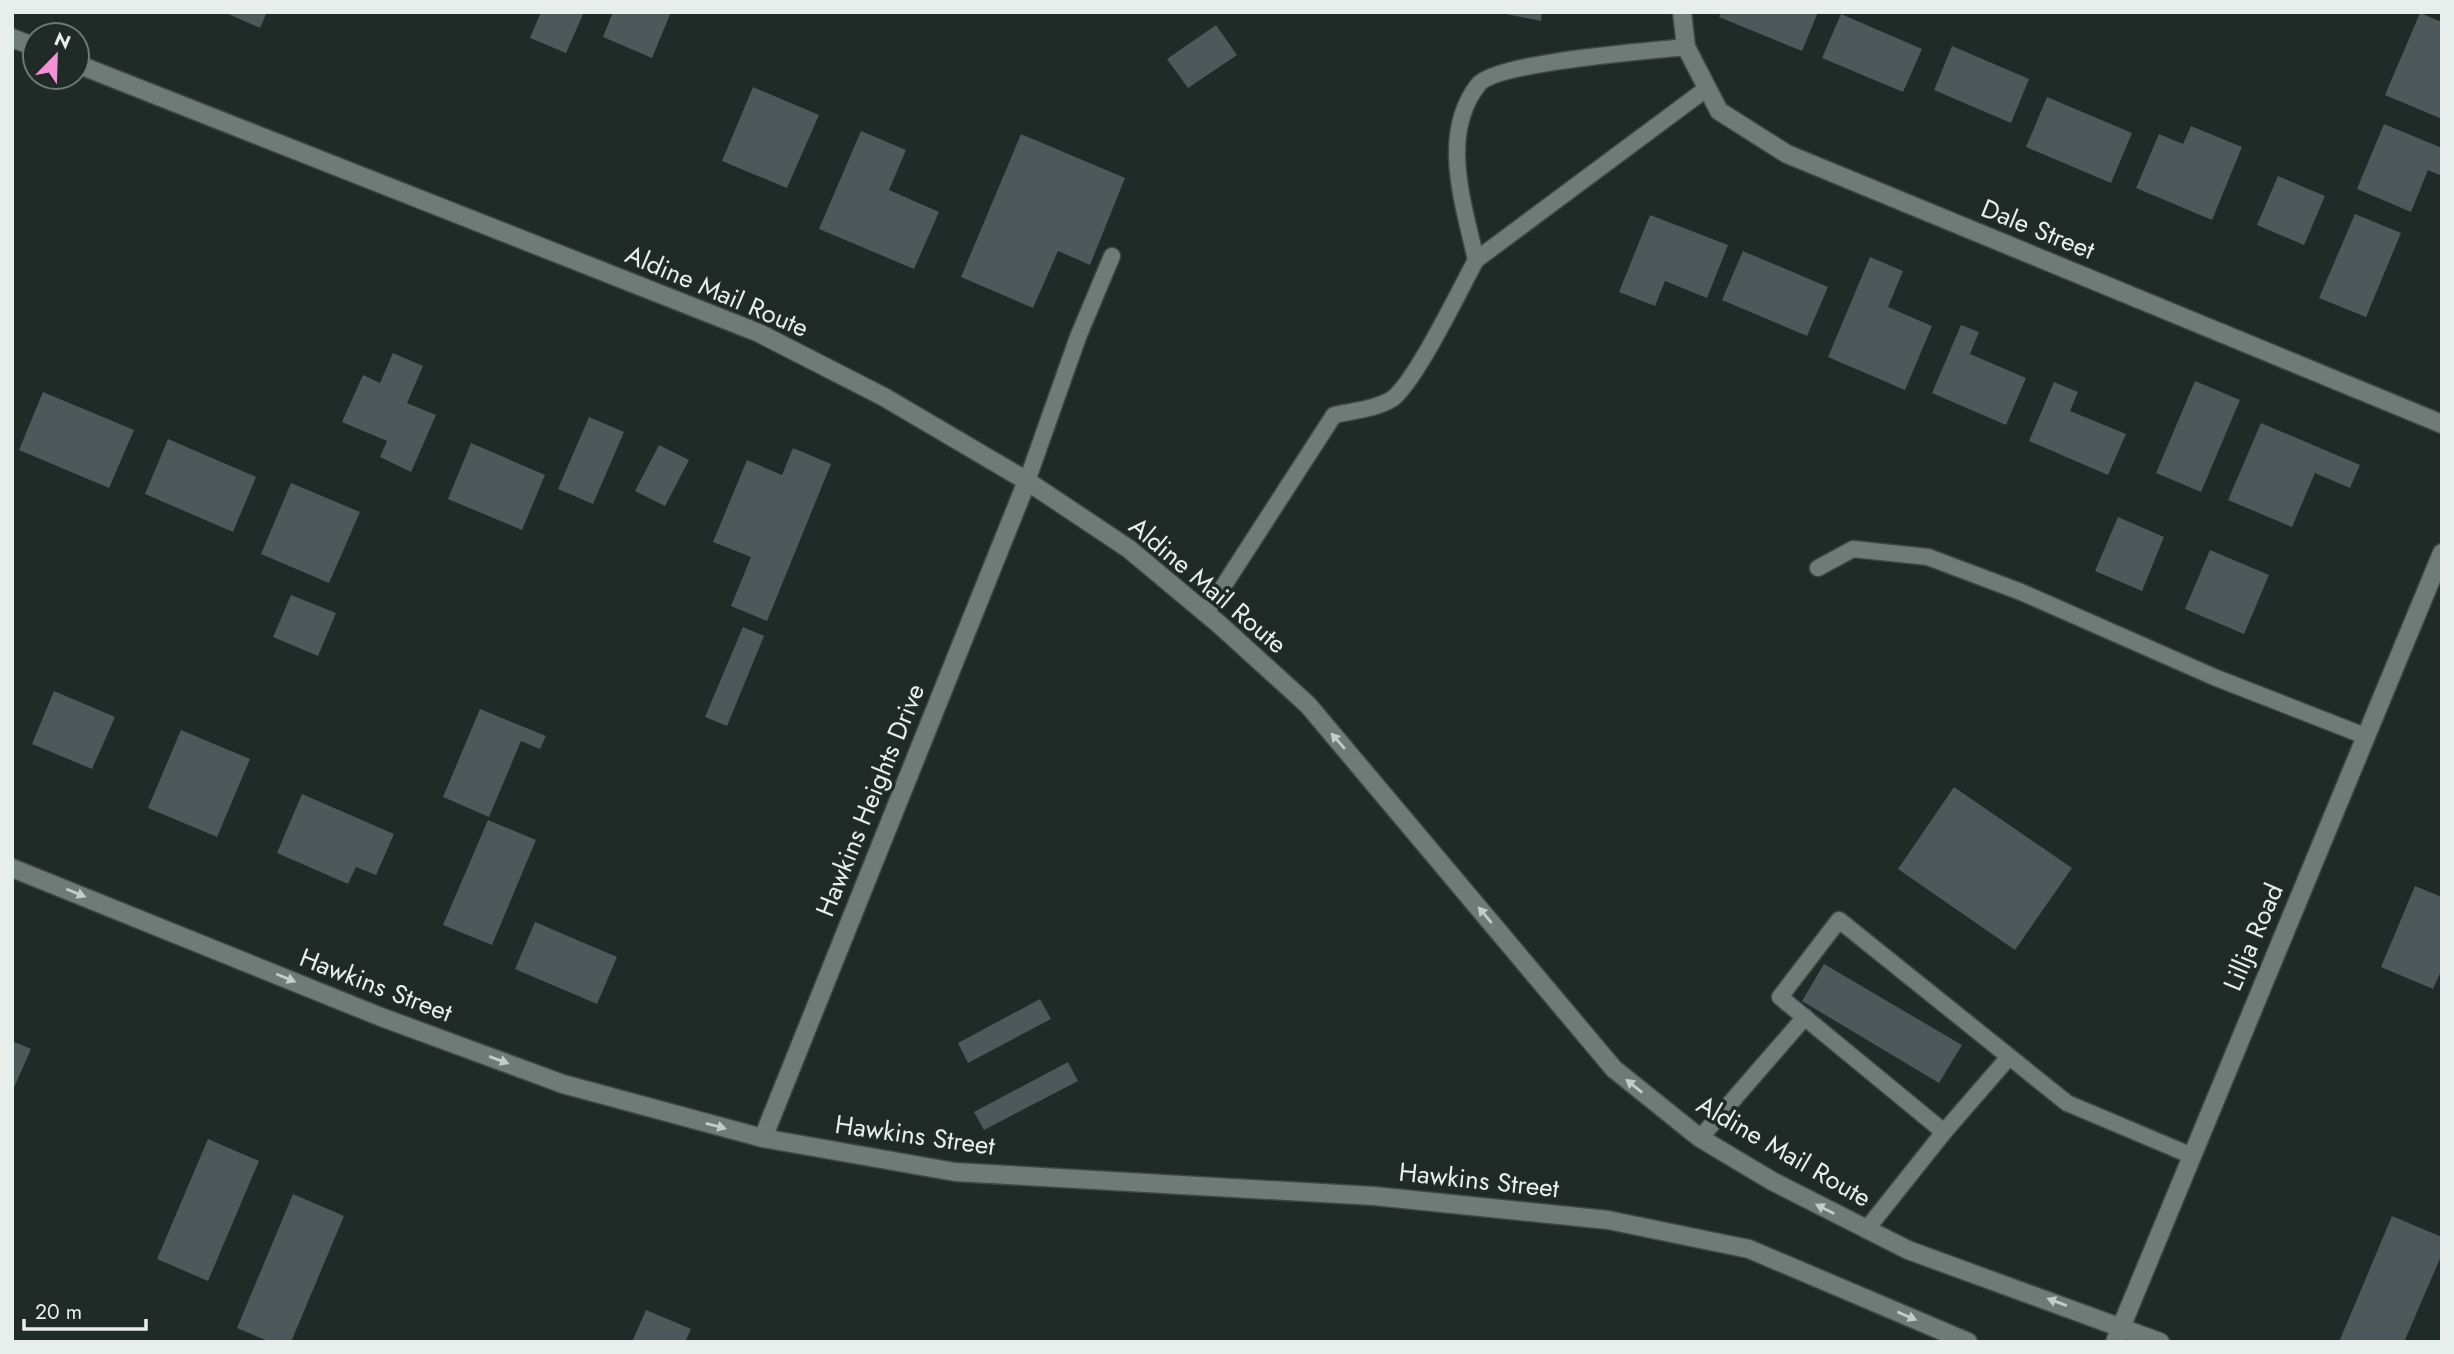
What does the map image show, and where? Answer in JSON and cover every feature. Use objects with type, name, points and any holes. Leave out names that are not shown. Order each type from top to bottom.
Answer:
[{"type":"main road","name":"Dale Street","points":[[1682,12],[1686,47],[1719,111],[1787,154],[2442,424]]},
{"type":"main road","name":"Aldine Mail Route","points":[[91,70],[759,334],[884,397],[1027,481],[1129,549],[1206,613],[1308,705],[1614,1069],[1699,1138],[1772,1181],[1908,1250],[2118,1334],[2161,1342]]},
{"type":"main road","name":"Hawkins Heights Drive","points":[[763,1138],[1027,481]]},
{"type":"main road","name":"Lillja Road","points":[[2118,1334],[2442,553]]},
{"type":"main road","name":"Hawkins Street","points":[[12,868],[381,1017],[563,1084],[763,1138],[954,1172],[1374,1196],[1608,1220],[1749,1249],[1968,1342]]},
{"type":"lane","points":[[1476,260],[1457,169],[1458,135],[1464,108],[1479,82],[1509,69],[1686,47]]},
{"type":"lane","points":[[1206,613],[1334,415],[1392,399],[1409,381],[1476,260],[1706,89]]},
{"type":"lane","points":[[1027,481],[1078,337],[1112,256]]},
{"type":"lane","points":[[1818,568],[1853,549],[1928,557],[2021,592],[2214,677],[2365,736]]},
{"type":"lane","points":[[1944,1132],[1780,997],[1839,920],[2067,1103],[2190,1156]]},
{"type":"lane","points":[[1699,1138],[1805,1017]]},
{"type":"lane","points":[[1866,1230],[1944,1132],[2009,1057]]},
{"type":"building","points":[[224,12],[267,12],[260,28]]},
{"type":"building","points":[[541,12],[584,12],[566,53],[530,38]]},
{"type":"building","points":[[613,12],[671,12],[652,58],[603,37]]},
{"type":"building","points":[[1496,12],[1542,12],[1541,21]]},
{"type":"building","points":[[1721,12],[1818,12],[1802,51],[1719,17]]},
{"type":"building","points":[[2420,13],[2442,22],[2442,119],[2385,95]]},
{"type":"building","points":[[1841,14],[1922,49],[1903,92],[1822,58]]},
{"type":"building","points":[[1216,25],[1237,55],[1188,88],[1167,59]]},
{"type":"building","points":[[1952,46],[2029,79],[2011,123],[1934,90]]},
{"type":"building","points":[[753,87],[819,115],[787,188],[722,161]]},
{"type":"building","points":[[2047,97],[2132,133],[2111,183],[2026,147]]},
{"type":"building","points":[[2384,124],[2442,148],[2442,176],[2428,170],[2411,212],[2357,189]]},
{"type":"building","points":[[2191,126],[2242,147],[2212,220],[2136,188],[2159,134],[2183,144]]},
{"type":"building","points":[[861,131],[906,150],[889,190],[939,212],[914,269],[819,229]]},
{"type":"building","points":[[1021,134],[1125,178],[1090,265],[1058,251],[1033,308],[961,277]]},
{"type":"building","points":[[2278,176],[2325,196],[2304,245],[2257,225]]},
{"type":"building","points":[[2355,214],[2401,233],[2366,317],[2319,298]]},
{"type":"building","points":[[1650,215],[1728,245],[1707,298],[1665,281],[1655,306],[1619,292]]},
{"type":"building","points":[[1743,251],[1828,287],[1807,336],[1722,300]]},
{"type":"building","points":[[1870,257],[1903,271],[1888,307],[1932,326],[1905,390],[1828,357]]},
{"type":"building","points":[[1961,325],[1979,332],[1970,354],[2026,378],[2006,425],[1932,393]]},
{"type":"building","points":[[393,353],[423,366],[407,403],[436,415],[411,472],[380,457],[387,441],[342,422],[363,375],[380,383]]},
{"type":"building","points":[[2195,381],[2240,400],[2201,492],[2156,473]]},
{"type":"building","points":[[2054,382],[2078,392],[2070,411],[2126,434],[2108,475],[2029,441]]},
{"type":"building","points":[[43,392],[134,430],[109,488],[19,450]]},
{"type":"building","points":[[589,417],[624,432],[593,504],[558,489]]},
{"type":"building","points":[[2261,423],[2360,465],[2350,488],[2315,473],[2292,527],[2228,500]]},
{"type":"building","points":[[168,439],[256,477],[233,532],[145,494]]},
{"type":"building","points":[[471,443],[545,475],[522,530],[448,499]]},
{"type":"building","points":[[659,445],[689,460],[665,506],[635,491]]},
{"type":"building","points":[[793,448],[831,464],[767,621],[731,606],[751,557],[713,542],[747,460],[782,475]]},
{"type":"building","points":[[291,483],[360,512],[329,583],[261,554]]},
{"type":"building","points":[[2118,517],[2164,537],[2142,591],[2095,571]]},
{"type":"building","points":[[2210,550],[2269,575],[2244,634],[2185,609]]},
{"type":"building","points":[[291,595],[336,613],[318,656],[273,637]]},
{"type":"building","points":[[743,627],[764,636],[727,726],[705,717]]},
{"type":"building","points":[[54,691],[115,717],[92,769],[32,744]]},
{"type":"building","points":[[480,709],[546,736],[540,749],[521,741],[489,817],[443,797]]},
{"type":"building","points":[[181,730],[250,759],[217,837],[148,808]]},
{"type":"building","points":[[1954,787],[2072,868],[2015,950],[1898,869]]},
{"type":"building","points":[[302,794],[394,834],[376,875],[356,867],[348,884],[277,853]]},
{"type":"building","points":[[488,820],[536,840],[492,945],[443,925]]},
{"type":"building","points":[[2415,886],[2442,897],[2442,969],[2433,989],[2381,967]]},
{"type":"building","points":[[535,922],[617,957],[597,1004],[515,969]]},
{"type":"building","points":[[1824,964],[1962,1045],[1939,1083],[1802,1001]]},
{"type":"building","points":[[1040,999],[1051,1019],[968,1063],[958,1043]]},
{"type":"building","points":[[12,1041],[31,1049],[12,1092]]},
{"type":"building","points":[[1068,1062],[1078,1081],[984,1130],[974,1112]]},
{"type":"building","points":[[208,1139],[259,1161],[208,1281],[157,1259]]},
{"type":"building","points":[[293,1194],[344,1216],[291,1342],[270,1342],[237,1328]]},
{"type":"building","points":[[2392,1216],[2442,1237],[2442,1254],[2404,1342],[2339,1342]]},
{"type":"building","points":[[646,1310],[691,1329],[685,1342],[632,1342]]}]
